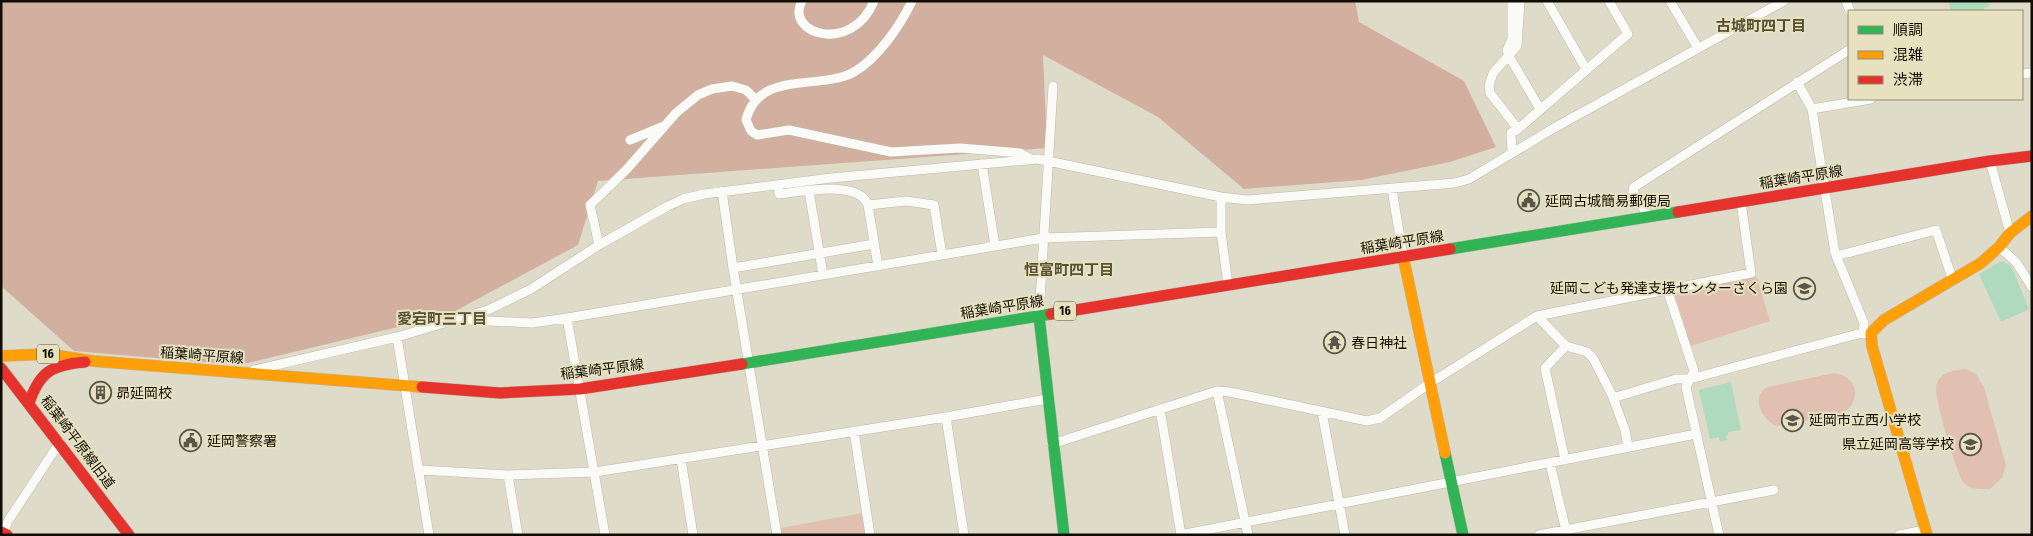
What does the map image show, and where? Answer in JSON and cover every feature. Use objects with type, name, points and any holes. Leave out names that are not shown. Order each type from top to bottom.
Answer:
[{"type":"main road","name":"稲葉崎平原線","points":[[1,356],[60,354],[93,361],[500,393],[580,389],[749,364],[1402,256],[1990,161],[2032,156]]},
{"type":"main road","points":[[1926,532],[1867,333],[1884,320],[1981,263],[1999,247],[2010,233],[2032,216]]},
{"type":"main road","points":[[1402,256],[1463,535]]},
{"type":"main road","points":[[1039,316],[1052,444],[1064,535]]},
{"type":"main road","points":[[29,403],[37,380],[45,372],[58,366],[93,361]]},
{"type":"main road","name":"稲葉崎平原線旧道","points":[[1,368],[60,442],[129,535]]},
{"type":"street","points":[[802,1],[799,6],[803,23],[812,30],[824,34],[833,34],[850,30],[866,18],[874,1]]},
{"type":"street","points":[[912,1],[893,34],[865,64],[853,72],[837,77],[782,86],[766,92],[756,100],[751,106],[746,120],[752,131],[757,135],[789,130],[891,152],[960,148],[1020,153],[1031,159]]},
{"type":"street","points":[[1512,1],[1512,39],[1508,50],[1509,56],[1540,109]]},
{"type":"street","points":[[1518,129],[1490,93],[1489,86],[1493,73],[1519,42],[1520,1]]},
{"type":"street","points":[[1547,1],[1586,69]]},
{"type":"street","points":[[1512,152],[1512,133],[1628,34],[1608,1]]},
{"type":"street","points":[[1670,1],[1698,48]]},
{"type":"street","points":[[242,373],[397,338],[488,310],[531,289],[599,245],[683,199],[722,191],[831,178],[1031,159],[1049,160],[1221,197],[1246,200],[1278,199],[1455,183],[1469,179],[1512,152],[1784,1]]},
{"type":"street","points":[[1649,217],[1633,192],[1634,187],[1848,51]]},
{"type":"street","points":[[1612,395],[1616,397],[1676,379],[1690,379],[1867,333],[1836,256],[1812,109],[1797,82]]},
{"type":"street","points":[[599,245],[590,204],[627,169],[686,102],[712,89],[732,86],[746,90],[756,100]]},
{"type":"street","points":[[1039,316],[1053,86]]},
{"type":"street","points":[[1812,109],[1865,100]]},
{"type":"street","points":[[630,140],[666,125]]},
{"type":"street","points":[[1990,161],[2010,233]]},
{"type":"street","points":[[982,164],[995,246]]},
{"type":"street","points":[[778,185],[779,194],[839,188],[866,200],[878,266]]},
{"type":"street","points":[[1392,189],[1402,256]]},
{"type":"street","points":[[722,191],[777,535]]},
{"type":"street","points":[[809,191],[823,275]]},
{"type":"street","points":[[1221,197],[1221,232],[1228,285]]},
{"type":"street","points":[[868,205],[906,201],[934,205],[942,255]]},
{"type":"street","points":[[1052,444],[1217,391],[1230,392],[1367,421],[1380,418],[1430,383],[1537,316],[1751,273],[1742,202]]},
{"type":"street","points":[[1836,256],[1936,230],[1953,281]]},
{"type":"street","points":[[458,320],[532,323],[1043,238],[1221,232]]},
{"type":"street","points":[[733,268],[874,244]]},
{"type":"street","points":[[1999,247],[2016,262],[2032,287]]},
{"type":"street","points":[[1667,289],[1694,371],[1686,387],[1719,535]]},
{"type":"street","points":[[1537,316],[1566,346],[1587,352],[1593,358],[1612,395],[1625,430],[1628,447]]},
{"type":"street","points":[[567,318],[606,535]]},
{"type":"street","points":[[397,338],[429,535]]},
{"type":"street","points":[[1565,460],[1545,368],[1566,346]]},
{"type":"street","points":[[1217,391],[1248,535]]},
{"type":"street","points":[[419,470],[508,475],[595,472],[681,460],[1047,399]]},
{"type":"street","points":[[1160,410],[1180,535],[1696,434]]},
{"type":"street","points":[[1322,412],[1345,535]]},
{"type":"street","points":[[946,417],[964,535]]},
{"type":"street","points":[[854,431],[870,535]]},
{"type":"street","points":[[4,533],[8,522],[60,442]]},
{"type":"street","points":[[681,460],[693,535]]},
{"type":"street","points":[[1550,463],[1566,532]]},
{"type":"street","points":[[508,475],[518,535]]},
{"type":"street","points":[[1539,535],[1566,532],[1711,501],[1774,490]]},
{"type":"street","points":[[1899,535],[1926,532]]},
{"type":"shaded area","points":[[1,1],[1355,1],[1359,22],[1464,81],[1496,147],[1450,162],[1361,180],[1244,189],[1158,117],[1043,55],[1047,148],[598,181],[578,245],[448,315],[239,365],[74,351],[1,286]]},
{"type":"shaded area","points":[[1948,1],[1988,1],[1990,6],[1984,8],[1985,10],[1951,10]]},
{"type":"shaded area","points":[[2002,261],[2011,266],[2029,309],[2001,322],[1979,274]]},
{"type":"shaded area","points":[[1757,277],[1770,321],[1691,346],[1674,293]]},
{"type":"shaded area","points":[[1966,369],[1976,374],[1984,387],[2006,465],[2002,478],[1990,489],[1972,488],[1964,483],[1952,452],[1936,393],[1937,382],[1943,375],[1952,371]]},
{"type":"shaded area","points":[[1834,373],[1849,379],[1855,390],[1853,403],[1842,414],[1776,426],[1766,418],[1760,408],[1759,397],[1767,387]]},
{"type":"shaded area","points":[[1731,382],[1741,430],[1728,432],[1727,440],[1720,442],[1719,437],[1710,439],[1699,390]]},
{"type":"shaded area","points":[[862,513],[866,535],[782,535],[781,528]]},
{"type":"traffic: fast","points":[[1450,249],[1678,212]]},
{"type":"traffic: fast","points":[[742,364],[1051,314]]},
{"type":"traffic: fast","points":[[1039,316],[1064,535]]},
{"type":"traffic: fast","points":[[1445,453],[1463,535]]},
{"type":"traffic: slow","points":[[1927,535],[1872,346],[1871,333],[1884,320],[1981,263],[1999,247],[2010,233],[2032,216]]},
{"type":"traffic: slow","points":[[1403,256],[1445,453]]},
{"type":"traffic: slow","points":[[1,356],[47,354],[93,361],[422,387]]},
{"type":"traffic: jam","points":[[1678,212],[1990,161],[2032,156]]},
{"type":"traffic: jam","points":[[1051,314],[1450,249]]},
{"type":"traffic: jam","points":[[29,403],[38,384],[49,372],[64,365],[85,362]]},
{"type":"traffic: jam","points":[[422,387],[500,393],[580,389],[742,364]]},
{"type":"traffic: jam","points":[[1,368],[129,535]]},
{"type":"traffic: jam","points":[[1,532],[7,535]]},
{"type":"place","name":"延岡古城簡易郵便局","points":[[1529,201]]},
{"type":"place","name":"延岡こども発達支援センターさくら園","points":[[1804,288]]},
{"type":"place","name":"春日神社","points":[[1335,343]]},
{"type":"place","name":"昴延岡校","points":[[100,393]]},
{"type":"place","name":"延岡市立西小学校","points":[[1793,420]]},
{"type":"place","name":"延岡警察署","points":[[191,441]]},
{"type":"place","name":"県立延岡高等学校","points":[[1970,444]]},
{"type":"district","name":"古城町四丁目","points":[[1761,26]]},
{"type":"district","name":"恒富町四丁目","points":[[1069,270]]},
{"type":"district","name":"愛宕町三丁目","points":[[442,319]]}]
